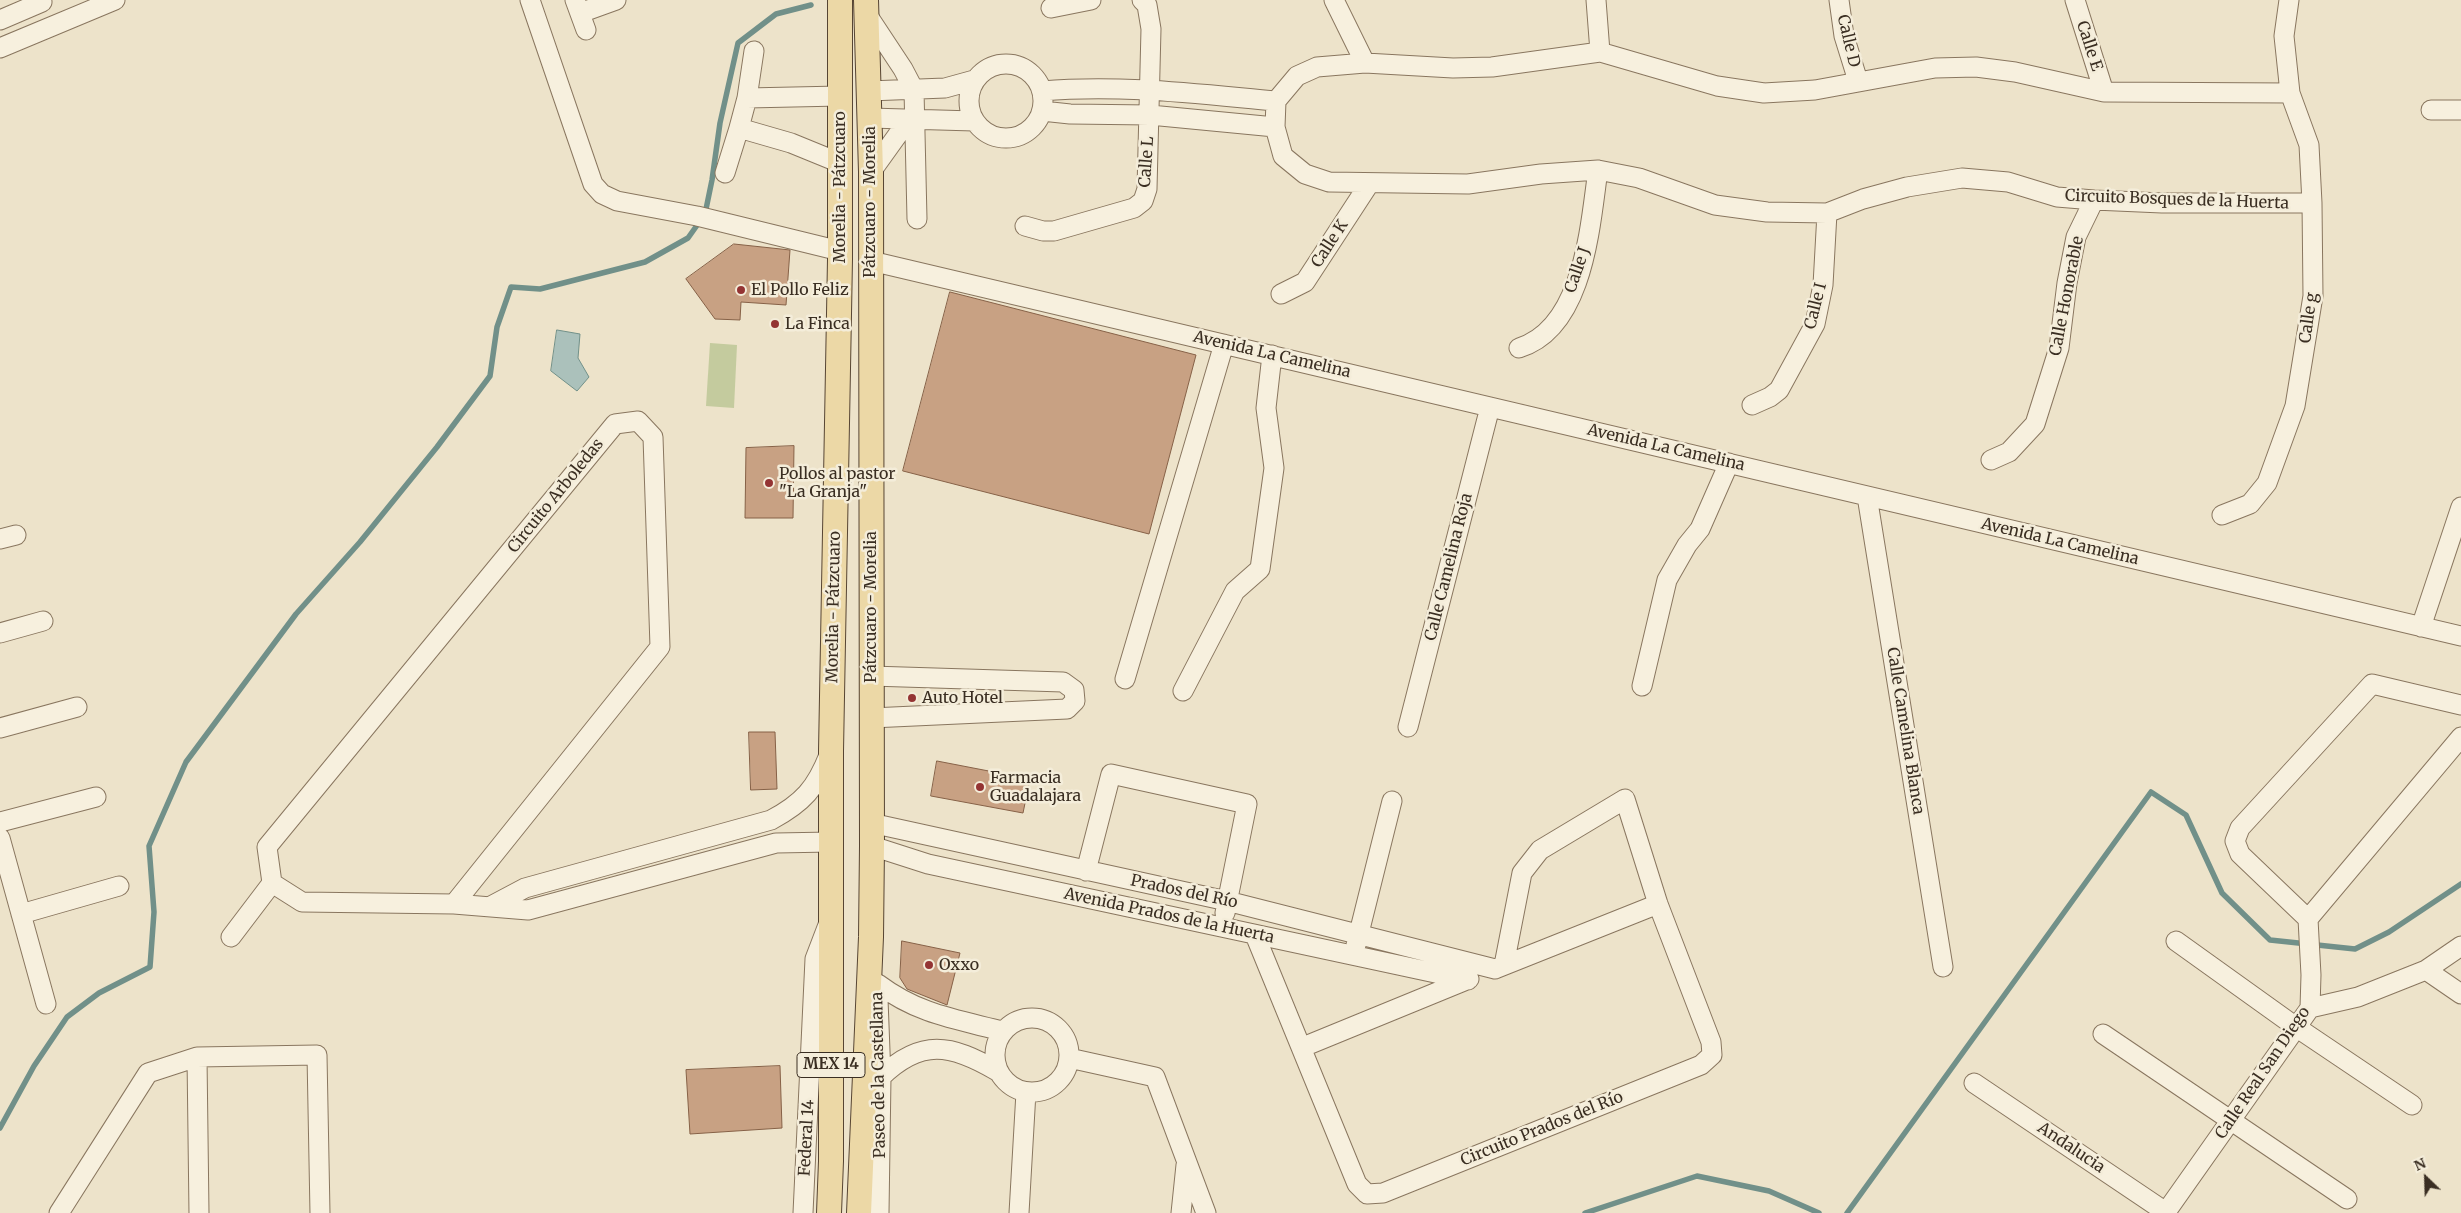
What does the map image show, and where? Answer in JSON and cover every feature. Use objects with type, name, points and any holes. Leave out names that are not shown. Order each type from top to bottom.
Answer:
[{"type":"main road","name":"Morelia - Pátzcuaro","points":[[829,1213],[831,1161],[831,751],[840,251],[840,0]]},
{"type":"main road","name":"Pátzcuaro - Morelia","points":[[859,1213],[871,937],[872,835],[871,172],[866,7]]},
{"type":"street","points":[[0,48],[115,0]]},
{"type":"street","points":[[530,0],[593,184],[602,194],[617,201],[697,216],[840,251]]},
{"type":"street","points":[[580,14],[616,0]]},
{"type":"street","points":[[1051,8],[1091,0]]},
{"type":"street","name":"Calle L","points":[[1026,226],[1043,231],[1054,231],[1134,208],[1143,201],[1147,189],[1151,29],[1147,5],[1142,0]]},
{"type":"street","points":[[1334,0],[1365,63]]},
{"type":"street","points":[[1596,0],[1600,52]]},
{"type":"street","name":"Calle D","points":[[1839,0],[1844,36],[1858,81]]},
{"type":"street","name":"Calle E","points":[[2075,0],[2104,92]]},
{"type":"street","name":"Calle g","points":[[2222,515],[2250,504],[2267,483],[2295,406],[2313,296],[2309,145],[2290,93],[2284,36],[2290,0]]},
{"type":"street","points":[[0,20],[16,6],[42,2]]},
{"type":"street","points":[[866,7],[914,90],[912,118],[917,219]]},
{"type":"street","points":[[725,173],[747,98],[754,51]]},
{"type":"street","points":[[1042,91],[1148,89],[1276,101],[1297,76],[1317,67],[1365,63],[1453,68],[1492,67],[1600,52],[1717,86],[1764,93],[1815,90],[1935,68],[1976,67],[2015,72],[2104,92],[2290,93]]},
{"type":"street","points":[[1005,63],[1018,65],[1028,71],[1037,80],[1042,91],[1042,111],[1036,122],[1028,130],[1017,136],[1005,138],[993,136],[982,130],[974,121],[968,100],[974,80],[982,71],[993,65],[1005,63]]},
{"type":"street","points":[[869,91],[945,88],[974,80]]},
{"type":"street","points":[[747,98],[840,96]]},
{"type":"street","name":"Circuito Bosques de la Huerta","points":[[1276,101],[1275,127],[1283,156],[1305,174],[1329,182],[1468,184],[1541,174],[1598,170],[1639,178],[1715,205],[1767,212],[1827,214],[1863,199],[1907,187],[1962,178],[2008,182],[2057,197],[2094,200],[2162,203],[2312,203]]},
{"type":"street","points":[[2431,110],[2461,110]]},
{"type":"street","points":[[1042,111],[1070,114],[1150,115],[1275,127]]},
{"type":"street","points":[[870,118],[974,121]]},
{"type":"street","points":[[871,172],[912,118]]},
{"type":"street","points":[[739,128],[791,143],[840,163]]},
{"type":"street","name":"Calle J","points":[[1519,348],[1534,343],[1545,335],[1565,306],[1575,284],[1586,253],[1598,170]]},
{"type":"street","name":"Calle K","points":[[1281,294],[1305,282],[1369,184]]},
{"type":"street","name":"Calle Honorable","points":[[1991,460],[2009,452],[2035,424],[2059,348],[2067,283],[2076,237],[2094,200]]},
{"type":"street","name":"Calle I","points":[[1752,405],[1770,397],[1779,390],[1815,324],[1824,285],[1827,214]]},
{"type":"street","name":"Avenida La Camelina","points":[[871,261],[2461,636]]},
{"type":"street","points":[[1125,679],[1224,344]]},
{"type":"street","points":[[1183,690],[1235,591],[1260,569],[1274,468],[1266,408],[1272,356]]},
{"type":"street","name":"Calle Camelina Roja","points":[[1408,727],[1490,407]]},
{"type":"street","name":"Circuito Arboledas","points":[[272,883],[267,847],[615,424],[638,421],[653,438],[660,647],[454,904]]},
{"type":"street","points":[[1642,686],[1667,580],[1687,545],[1700,529],[1729,463]]},
{"type":"street","name":"Calle Camelina Blanca","points":[[1867,496],[1943,967]]},
{"type":"street","points":[[2421,627],[2461,507]]},
{"type":"street","points":[[0,633],[43,621]]},
{"type":"street","points":[[871,676],[1063,682],[1074,690],[1075,702],[1067,709],[871,718]]},
{"type":"street","points":[[2461,705],[2372,684],[2240,828],[2235,841],[2240,854],[2308,926],[2461,737]]},
{"type":"street","points":[[0,728],[76,707]]},
{"type":"street","points":[[491,906],[525,888],[771,820],[792,809],[809,793],[822,774],[831,751]]},
{"type":"street","points":[[1086,871],[1111,774],[1247,804],[1223,926]]},
{"type":"street","points":[[0,822],[96,797]]},
{"type":"street","name":"Circuito Prados del Río","points":[[1255,935],[1358,1184],[1367,1194],[1383,1193],[1702,1066],[1712,1055],[1711,1042],[1658,904],[1625,799],[1540,850],[1522,873],[1499,967]]},
{"type":"street","points":[[1353,955],[1392,801]]},
{"type":"street","points":[[746,826],[751,850]]},
{"type":"street","name":"Prados del Río","points":[[872,835],[1086,871],[1227,901],[1499,967]]},
{"type":"street","name":"Avenida Prados de la Huerta","points":[[872,835],[928,864],[1468,980]]},
{"type":"street","points":[[0,838],[46,1004]]},
{"type":"street","points":[[231,937],[272,883],[302,902],[454,904],[528,910],[776,842],[831,842]]},
{"type":"street","points":[[21,914],[119,886]]},
{"type":"street","points":[[1302,1048],[1658,904]]},
{"type":"street","name":"Federal 14","points":[[803,1213],[815,959],[831,917]]},
{"type":"street","name":"Calle Real San Diego","points":[[2166,1213],[2310,1008],[2312,975],[2308,926]]},
{"type":"street","name":"Paseo de la Castellana","points":[[871,937],[878,984],[881,1077],[879,1213]]},
{"type":"street","points":[[2176,940],[2296,1027],[2412,1105]]},
{"type":"street","points":[[2310,1008],[2358,997],[2426,970],[2461,946]]},
{"type":"street","points":[[2426,970],[2461,994]]},
{"type":"street","points":[[878,984],[913,1007],[933,1014],[1002,1031]]},
{"type":"street","points":[[1034,1017],[1046,1020],[1064,1035],[1069,1058],[1066,1070],[1060,1080],[1050,1088],[1038,1092],[1026,1092],[1014,1088],[1004,1081],[997,1070],[994,1057],[996,1044],[1002,1031],[1022,1019],[1034,1017]]},
{"type":"street","points":[[2103,1034],[2347,1199]]},
{"type":"street","points":[[881,1077],[896,1063],[914,1053],[934,1049],[950,1049],[997,1070]]},
{"type":"street","points":[[63,1210],[148,1073],[196,1057],[317,1055],[320,1213]]},
{"type":"street","points":[[196,1057],[199,1213]]},
{"type":"street","points":[[1069,1058],[1155,1076],[1206,1213]]},
{"type":"street","name":"Andalucia","points":[[1974,1083],[2166,1213]]},
{"type":"street","points":[[1019,1213],[1026,1092]]},
{"type":"street","points":[[1181,1213],[1186,1162]]},
{"type":"green space","points":[[710,343],[737,345],[734,408],[706,406]]},
{"type":"water","points":[[557,330],[580,334],[578,358],[589,377],[577,391],[551,371]]},
{"type":"building","name":"El Pollo Feliz","points":[[734,244],[790,250],[786,305],[741,302],[740,320],[715,319],[686,279]]},
{"type":"building","points":[[950,292],[1196,355],[1149,534],[903,471]]},
{"type":"building","name":"Pollos al pastor \"La Granja\"","points":[[794,446],[793,518],[745,518],[746,448]]},
{"type":"building","points":[[749,732],[775,732],[777,789],[751,790]]},
{"type":"building","name":"Farmacia Guadalajara","points":[[937,761],[1030,779],[1023,813],[931,796]]},
{"type":"building","name":"Oxxo","points":[[902,941],[960,953],[947,1005],[907,989],[900,978]]},
{"type":"building","points":[[780,1066],[782,1128],[690,1134],[686,1070]]},
{"type":"waterway","points":[[0,1128],[34,1066],[67,1017],[99,993],[150,967],[154,912],[149,846],[186,762],[296,614],[360,542],[437,447],[490,376],[497,327],[511,287],[540,289],[645,262],[688,238],[705,214],[720,123],[738,43],[776,14],[811,5]]},
{"type":"waterway","points":[[1847,1213],[2151,792],[2186,815],[2222,893],[2270,940],[2355,949],[2389,932],[2461,884]]},
{"type":"waterway","points":[[1585,1213],[1697,1176],[1769,1191],[1819,1213]]},
{"type":"place","name":"El Pollo Feliz","points":[[741,290]]},
{"type":"place","name":"La Finca","points":[[775,324]]},
{"type":"place","name":"Pollos al pastor \"La Granja\"","points":[[769,483]]},
{"type":"place","name":"Auto Hotel","points":[[912,698]]},
{"type":"place","name":"Farmacia Guadalajara","points":[[980,787]]},
{"type":"place","name":"Oxxo","points":[[929,965]]}]
